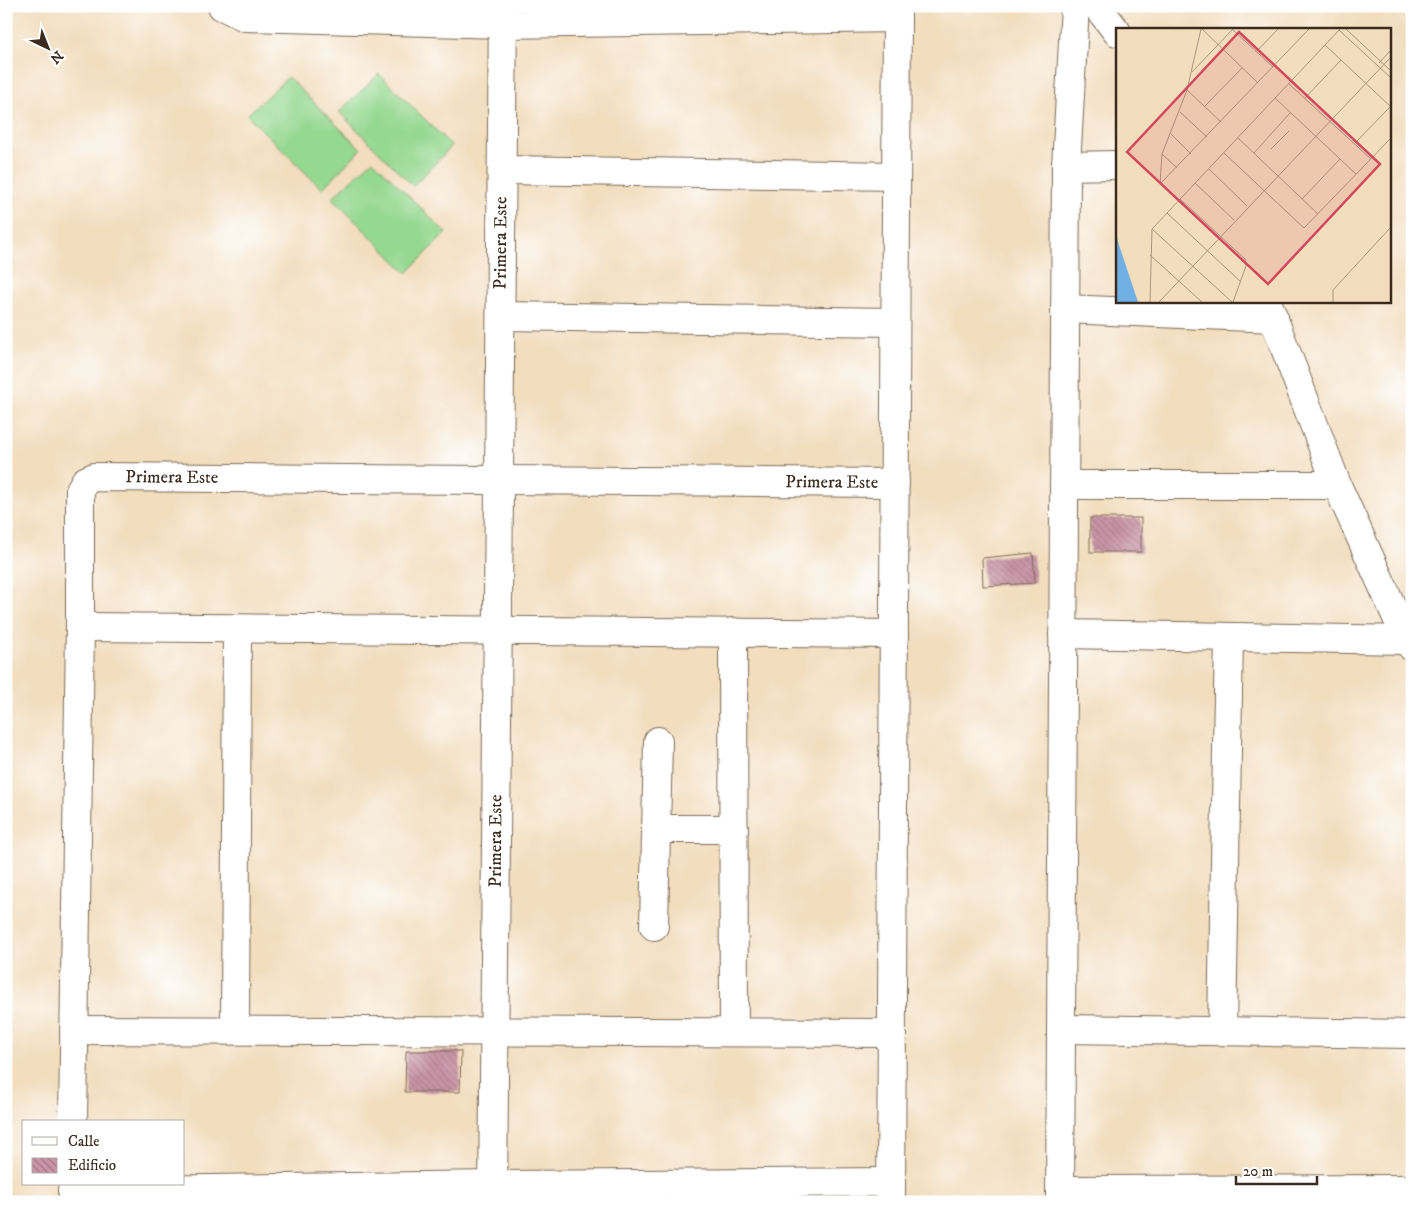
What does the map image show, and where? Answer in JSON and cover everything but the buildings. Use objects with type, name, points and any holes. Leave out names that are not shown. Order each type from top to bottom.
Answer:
[{"type":"street","points":[[72,1192],[237,1196],[891,1192],[897,12],[245,17],[222,6]]},
{"type":"street","points":[[1075,6],[1066,166],[1060,1196],[1228,1196],[1412,1190]]},
{"type":"street","points":[[1096,6],[1116,31]]},
{"type":"street","name":"Primera Este","points":[[494,1194],[503,15]]},
{"type":"street","points":[[1066,166],[1116,166]]},
{"type":"street","points":[[502,170],[896,176]]},
{"type":"street","points":[[1063,634],[1229,637],[1410,644],[1337,485],[1270,310],[1065,309]]},
{"type":"street","points":[[501,316],[895,322]]},
{"type":"street","name":"Primera Este","points":[[80,627],[80,490],[85,482],[94,477],[895,483]]},
{"type":"street","points":[[1064,485],[1337,485]]},
{"type":"street","points":[[72,1120],[80,627],[894,634]]},
{"type":"street","points":[[234,1030],[237,629]]},
{"type":"street","points":[[733,632],[734,1032]]},
{"type":"street","points":[[1222,1031],[1229,637]]},
{"type":"street","points":[[654,926],[658,741]]},
{"type":"street","points":[[656,829],[734,829]]},
{"type":"street","points":[[1061,1029],[1412,1034]]},
{"type":"street","points":[[74,1030],[892,1032]]},
{"type":"green space","points":[[379,74],[452,146],[413,186],[339,112]]},
{"type":"green space","points":[[288,77],[361,149],[322,189],[247,115]]},
{"type":"green space","points":[[373,160],[446,233],[407,273],[332,198]]}]
